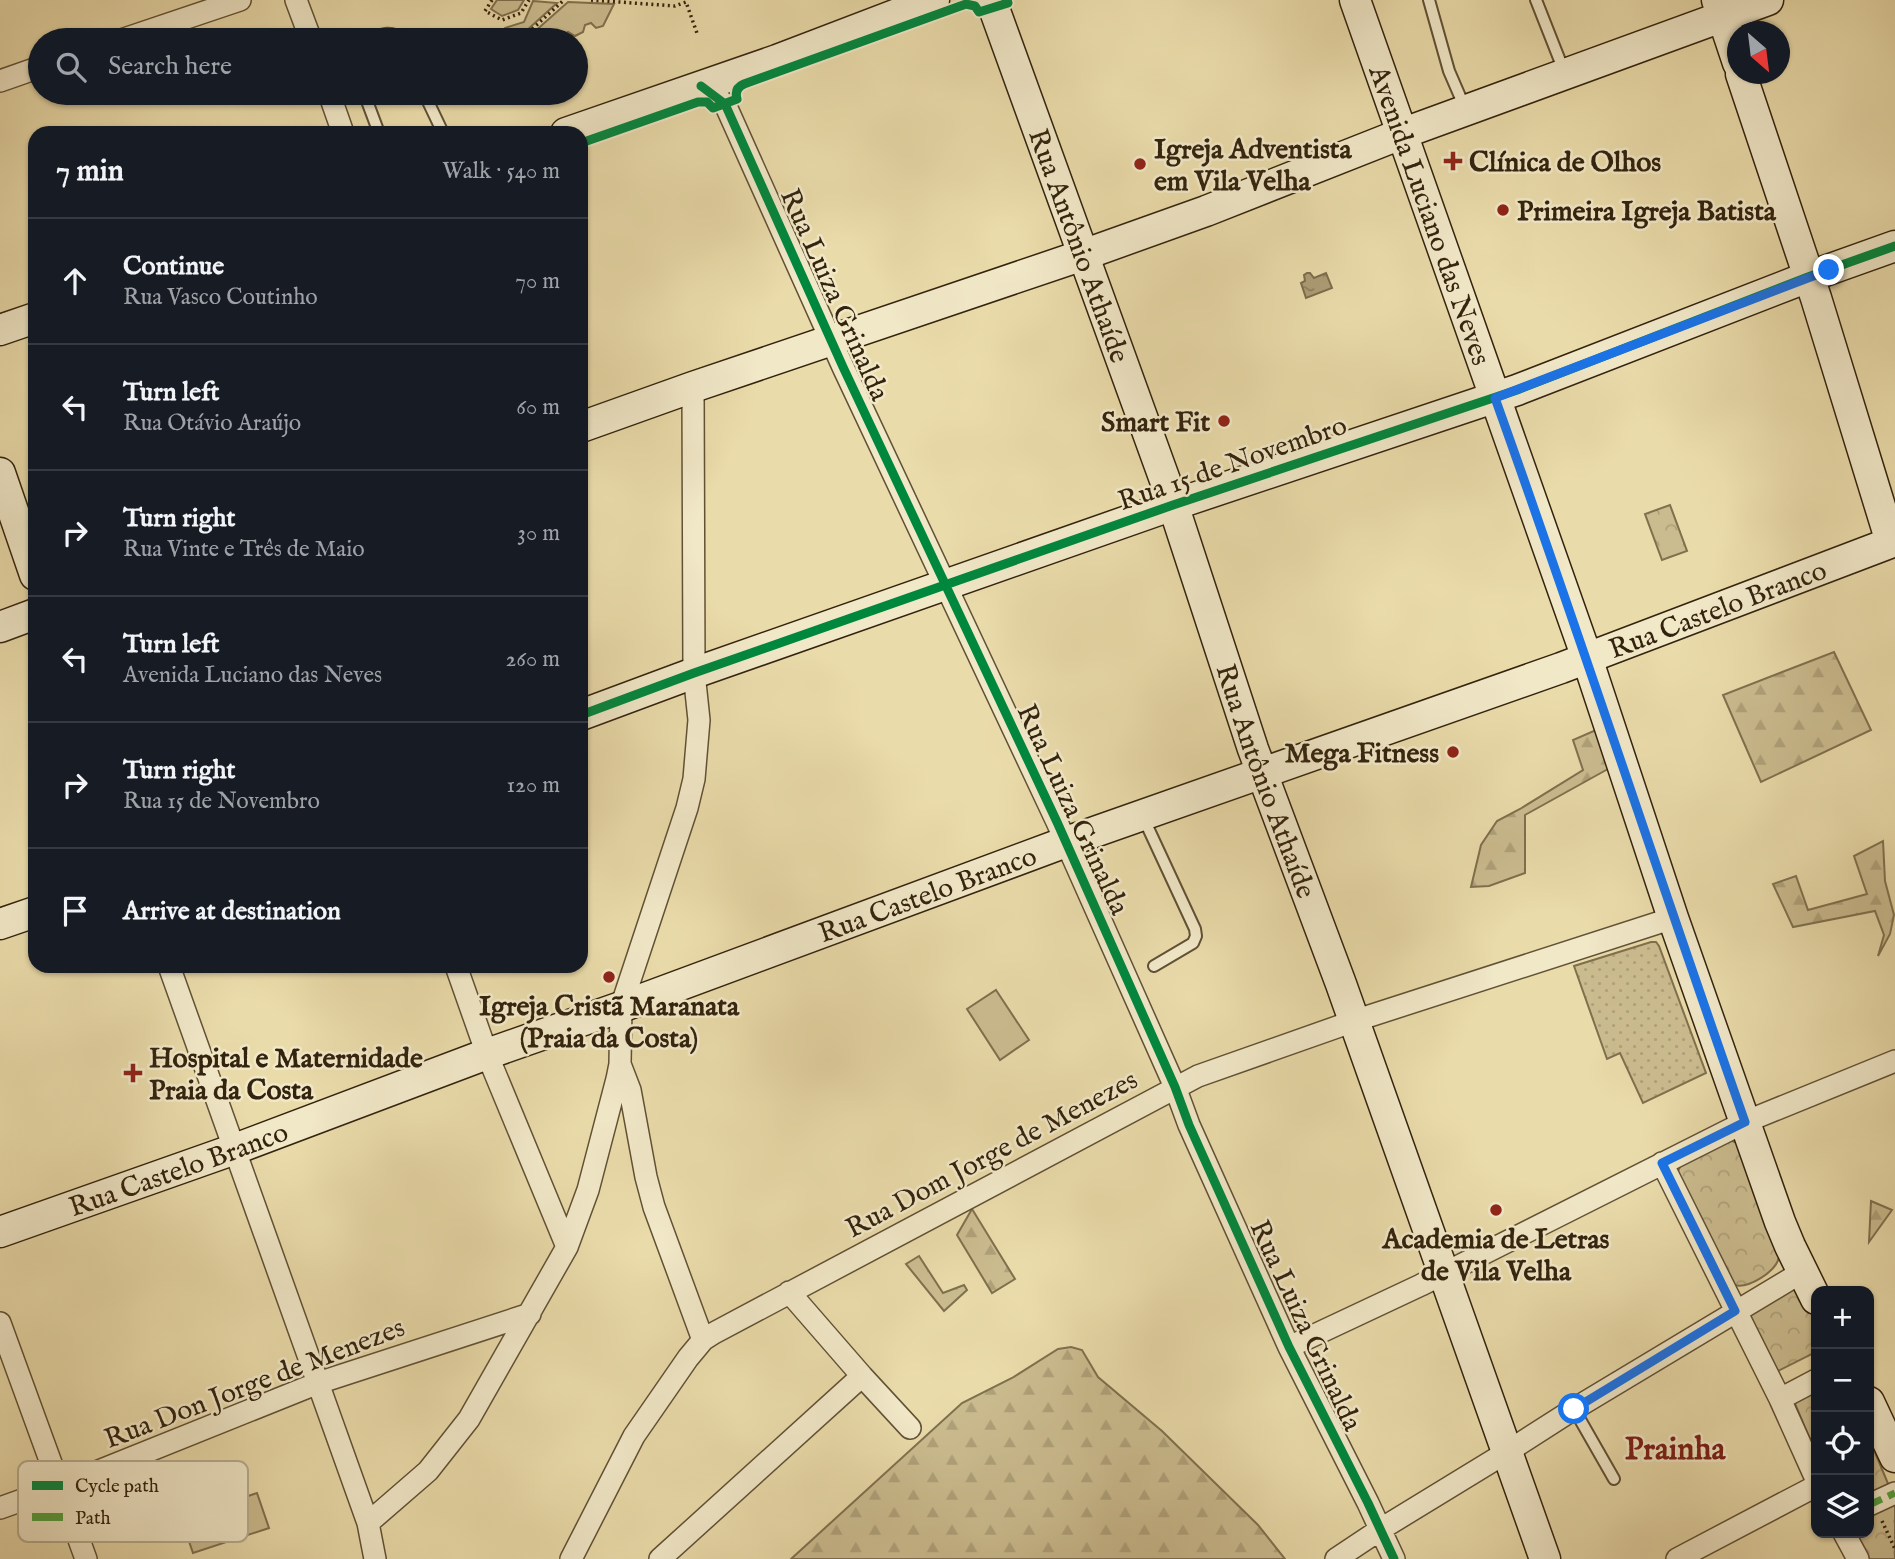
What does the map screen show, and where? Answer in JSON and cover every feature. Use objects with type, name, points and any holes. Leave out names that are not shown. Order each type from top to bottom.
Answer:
[{"type":"main road","points":[[586,126],[934,0]]},
{"type":"main road","name":"Rua Antônio Athaíde","points":[[991,0],[1173,505],[1261,772],[1354,1021],[1545,1559]]},
{"type":"main road","name":"Avenida Luciano das Neves","points":[[1355,0],[1587,658],[1673,918],[1780,1222],[1811,1289]]},
{"type":"main road","points":[[588,424],[1206,211],[1401,134],[1565,74],[1719,8],[1768,0]]},
{"type":"main road","points":[[1719,8],[1727,31]]},
{"type":"main road","points":[[1744,84],[1894,547]]},
{"type":"main road","name":"Rua 15 de Novembro","points":[[588,712],[1173,505],[1495,398],[1895,246]]},
{"type":"main road","points":[[0,330],[28,320]]},
{"type":"main road","points":[[0,473],[28,555]]},
{"type":"main road","name":"Rua Castelo Branco","points":[[0,1232],[235,1149],[1066,842],[1894,547]]},
{"type":"main road","points":[[0,626],[28,616]]},
{"type":"main road","points":[[0,925],[28,915]]},
{"type":"main road","points":[[1874,1412],[1895,1457]]},
{"type":"street","points":[[157,28],[240,0]]},
{"type":"street","points":[[296,0],[306,28]]},
{"type":"street","points":[[0,81],[28,71]]},
{"type":"street","name":"Rua Luiza Grinalda","points":[[701,86],[725,104],[843,367],[1066,842],[1289,1347],[1394,1559]]},
{"type":"street","points":[[333,105],[341,126]]},
{"type":"street","points":[[368,1523],[428,1471],[469,1419],[567,1247],[587,1190],[620,1064],[621,1007],[687,808],[694,779],[699,720],[694,673],[692,387]]},
{"type":"street","name":"Rua Dom Jorge de Menezes","points":[[703,1340],[1198,1076],[1354,1021],[1673,918]]},
{"type":"street","points":[[172,973],[368,1523],[376,1559]]},
{"type":"street","points":[[458,973],[487,1054],[567,1247]]},
{"type":"street","points":[[1289,1347],[1745,1122],[1895,1060]]},
{"type":"street","points":[[572,1559],[634,1436],[688,1357],[703,1340],[652,1200],[630,1090],[620,1064]]},
{"type":"street","points":[[1662,1163],[1780,1399],[1814,1475]]},
{"type":"street","points":[[1336,1559],[1574,1409],[1802,1272]]},
{"type":"street","points":[[789,1292],[910,1428]]},
{"type":"street","name":"Rua Don Jorge de Menezes","points":[[122,1461],[318,1383],[530,1314]]},
{"type":"street","points":[[0,1324],[50,1461]]},
{"type":"street","points":[[660,1559],[862,1376]]},
{"type":"street","points":[[1780,1399],[1811,1383]]},
{"type":"street","points":[[1677,1559],[1811,1489]]},
{"type":"street","points":[[1874,1503],[1895,1493]]},
{"type":"street","name":"Rua Don Jorge de Menezes","points":[[0,1508],[18,1501]]},
{"type":"street","points":[[1847,1538],[1858,1559]]},
{"type":"street","points":[[80,1542],[86,1559]]},
{"type":"lane","points":[[1429,0],[1449,71],[1466,110]]},
{"type":"lane","points":[[1536,0],[1565,74]]},
{"type":"lane","points":[[368,105],[376,126]]},
{"type":"lane","points":[[430,105],[440,126]]},
{"type":"lane","points":[[1142,815],[1196,936],[1193,943],[1154,966]]},
{"type":"lane","points":[[1574,1409],[1614,1479]]},
{"type":"path","points":[[492,0],[485,11],[502,20],[521,13],[529,0]]},
{"type":"path","points":[[533,28],[564,0]]},
{"type":"path","points":[[591,0],[676,6],[686,2],[698,36]]},
{"type":"path","points":[[1874,1510],[1895,1549]]},
{"type":"green space","points":[[497,0],[524,0],[518,10],[502,16],[491,9]]},
{"type":"green space","points":[[533,1],[557,3],[529,28],[505,28],[524,22]]},
{"type":"green space","points":[[568,2],[614,4],[603,26],[596,28],[591,23],[584,28],[539,28]]},
{"type":"green space","points":[[1670,505],[1687,551],[1662,560],[1645,514]]},
{"type":"green space","points":[[1834,652],[1871,730],[1761,782],[1723,695]]},
{"type":"green space","points":[[1596,730],[1617,764],[1525,815],[1525,873],[1489,886],[1471,887],[1481,845],[1497,821],[1583,770],[1573,740]]},
{"type":"green space","points":[[1883,841],[1885,881],[1894,915],[1890,934],[1878,956],[1884,935],[1875,911],[1793,927],[1773,884],[1796,876],[1808,910],[1867,894],[1854,856]]},
{"type":"green space","points":[[1656,942],[1659,946],[1706,1073],[1643,1103],[1620,1053],[1607,1059],[1574,966]]},
{"type":"green space","points":[[996,990],[1029,1040],[1000,1060],[967,1009]]},
{"type":"green space","points":[[1730,1140],[1737,1143],[1779,1257],[1767,1274],[1740,1286],[1734,1285],[1677,1173],[1681,1165]]},
{"type":"green space","points":[[1871,1201],[1892,1210],[1869,1242]]},
{"type":"green space","points":[[972,1209],[1015,1279],[992,1293],[957,1235]]},
{"type":"green space","points":[[919,1256],[943,1293],[964,1285],[967,1290],[944,1311],[906,1264]]},
{"type":"green space","points":[[1797,1282],[1811,1311],[1811,1354],[1776,1372],[1745,1311]]},
{"type":"green space","points":[[1071,1347],[1082,1350],[1098,1377],[1162,1431],[1258,1525],[1285,1559],[791,1559],[962,1403],[1012,1378],[1058,1349]]},
{"type":"green space","points":[[1811,1391],[1811,1442],[1793,1399]]},
{"type":"green space","points":[[1874,1450],[1889,1486],[1874,1493]]},
{"type":"green space","points":[[257,1493],[269,1528],[248,1535],[248,1496]]},
{"type":"green space","points":[[1895,1501],[1895,1559],[1868,1559],[1857,1538],[1874,1538],[1874,1512]]},
{"type":"green space","points":[[189,1542],[226,1542],[193,1553]]},
{"type":"water","points":[[1307,273],[1314,278],[1326,273],[1332,288],[1306,298],[1301,283],[1305,281],[1304,275]]},
{"type":"marked path","points":[[1874,1503],[1895,1493]]},
{"type":"cycle path","points":[[588,141],[698,102],[707,102],[713,108],[737,99],[737,90],[744,84],[966,4],[975,6],[979,12],[1008,3],[1007,0]]},
{"type":"cycle path","points":[[701,86],[725,104],[843,367],[1057,822],[1289,1347],[1394,1559]]},
{"type":"cycle path","points":[[588,712],[1173,505],[1517,390],[1895,246]]},
{"type":"place","name":"Clínica de Olhos","points":[[1453,161]]},
{"type":"place","name":"Igreja Adventista em Vila Velha","points":[[1140,164]]},
{"type":"place","name":"Primeira Igreja Batista","points":[[1503,210]]},
{"type":"place","name":"Smart Fit","points":[[1224,421]]},
{"type":"place","name":"Mega Fitness","points":[[1453,752]]},
{"type":"place","name":"Igreja Cristã Maranata (Praia da Costa)","points":[[609,977]]},
{"type":"place","name":"Hospital e Maternidade Praia da Costa","points":[[133,1073]]},
{"type":"place","name":"Academia de Letras de Vila Velha","points":[[1496,1210]]},
{"type":"district","name":"Prainha","points":[[1675,1448]]},
{"type":"route","points":[[1574,1409],[1735,1311],[1662,1163],[1745,1122],[1495,398],[1829,270]]}]
